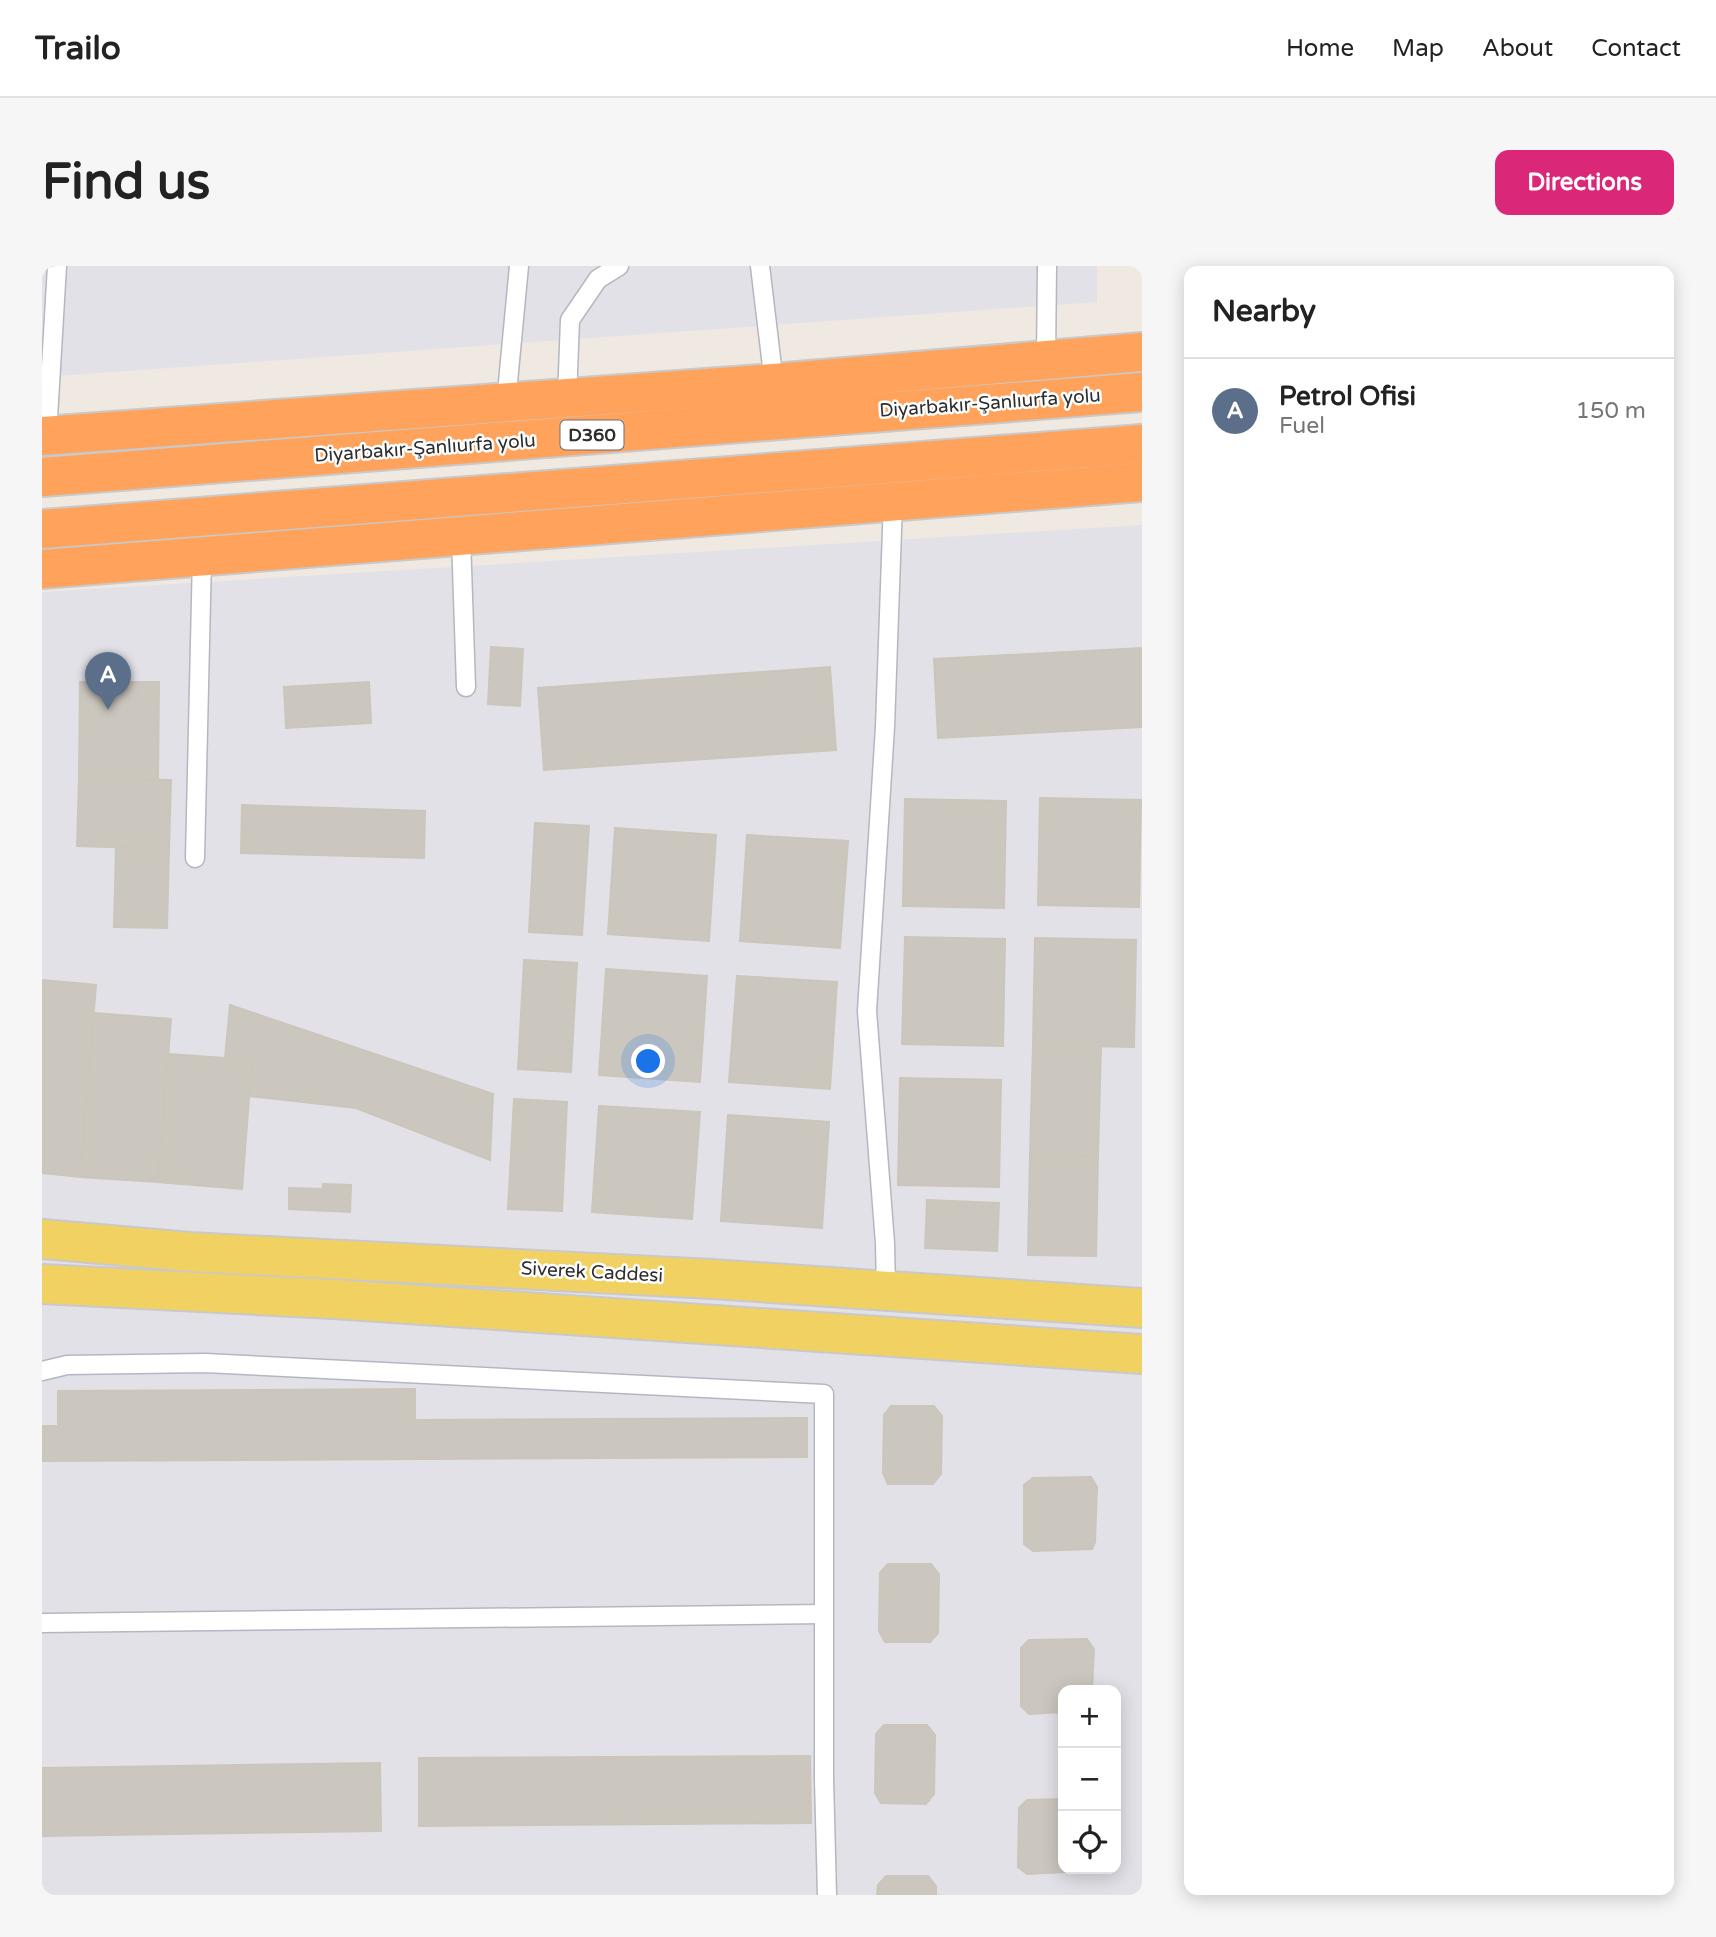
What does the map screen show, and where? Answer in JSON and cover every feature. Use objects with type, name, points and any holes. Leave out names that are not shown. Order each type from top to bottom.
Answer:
[{"type":"highway","points":[[45,435],[774,383],[1142,352]]},
{"type":"highway","name":"Diyarbakır-Şanlıurfa yolu","points":[[42,477],[1142,392]]},
{"type":"highway","points":[[42,529],[1142,444]]},
{"type":"highway","points":[[42,569],[1142,482]]},
{"type":"main road","name":"Siverek Caddesi","points":[[42,1239],[190,1252],[886,1290],[1142,1308]]},
{"type":"main road","points":[[42,1284],[332,1299],[1142,1354]]},
{"type":"lane","points":[[45,435],[57,266]]},
{"type":"lane","points":[[506,402],[519,266]]},
{"type":"lane","points":[[566,398],[570,320],[598,279],[619,266]]},
{"type":"lane","points":[[760,266],[774,383]]},
{"type":"lane","points":[[1046,360],[1047,266]]},
{"type":"lane","points":[[886,1290],[885,1243],[867,1011],[885,727],[893,502]]},
{"type":"lane","points":[[461,537],[466,687]]},
{"type":"lane","points":[[195,858],[202,557]]},
{"type":"lane","points":[[42,1371],[67,1365],[205,1363],[824,1394],[823,1614],[827,1895]]},
{"type":"lane","points":[[42,1623],[823,1614]]},
{"type":"shaded area","points":[[42,266],[1097,266],[1097,302],[42,377]]},
{"type":"shaded area","points":[[1142,525],[1142,1895],[42,1895],[42,592]]},
{"type":"building","points":[[491,647],[523,649],[520,706],[488,704]]},
{"type":"building","points":[[1142,648],[1142,727],[938,738],[934,659]]},
{"type":"building","points":[[830,667],[836,750],[544,770],[538,688]]},
{"type":"building","points":[[80,682],[159,682],[158,779],[79,778]]},
{"type":"building","points":[[369,682],[371,723],[286,728],[284,687]]},
{"type":"building","points":[[79,778],[171,780],[169,849],[77,846]]},
{"type":"building","points":[[1040,798],[1141,800],[1139,907],[1038,905]]},
{"type":"building","points":[[905,799],[1006,801],[1004,908],[903,906]]},
{"type":"building","points":[[242,805],[425,811],[424,858],[241,853]]},
{"type":"building","points":[[535,823],[589,826],[582,935],[529,932]]},
{"type":"building","points":[[615,828],[716,835],[709,941],[608,934]]},
{"type":"building","points":[[747,835],[848,841],[840,948],[740,941]]},
{"type":"building","points":[[116,848],[169,849],[167,928],[114,927]]},
{"type":"building","points":[[905,937],[1005,939],[1003,1046],[902,1044]]},
{"type":"building","points":[[1035,938],[1136,940],[1134,1047],[1033,1045]]},
{"type":"building","points":[[524,960],[577,963],[571,1072],[518,1069]]},
{"type":"building","points":[[606,969],[707,976],[700,1082],[599,1075]]},
{"type":"building","points":[[737,976],[837,982],[830,1089],[729,1082]]},
{"type":"building","points":[[42,980],[96,985],[80,1177],[42,1173]]},
{"type":"building","points":[[230,1005],[493,1094],[490,1160],[356,1108],[249,1096],[252,1060],[225,1058]]},
{"type":"building","points":[[94,1013],[171,1019],[158,1182],[80,1177]]},
{"type":"building","points":[[1033,1045],[1101,1046],[1098,1156],[1030,1154]]},
{"type":"building","points":[[168,1054],[252,1060],[242,1189],[158,1182]]},
{"type":"building","points":[[900,1078],[1001,1080],[999,1187],[898,1185]]},
{"type":"building","points":[[514,1099],[567,1102],[562,1211],[508,1209]]},
{"type":"building","points":[[599,1106],[700,1112],[692,1219],[592,1212]]},
{"type":"building","points":[[728,1115],[829,1122],[822,1228],[721,1221]]},
{"type":"building","points":[[1030,1154],[1098,1156],[1096,1256],[1028,1255]]},
{"type":"building","points":[[323,1184],[351,1185],[350,1212],[289,1209],[289,1188],[323,1189]]},
{"type":"building","points":[[927,1200],[999,1203],[997,1251],[925,1248]]},
{"type":"building","points":[[415,1389],[415,1420],[807,1418],[807,1457],[42,1461],[42,1426],[58,1426],[58,1391]]},
{"type":"building","points":[[891,1406],[934,1406],[942,1416],[941,1474],[933,1484],[888,1484],[883,1473],[884,1415]]},
{"type":"building","points":[[1091,1477],[1097,1487],[1095,1542],[1092,1549],[1033,1551],[1024,1544],[1024,1485],[1033,1478]]},
{"type":"building","points":[[888,1564],[931,1564],[939,1574],[938,1633],[930,1642],[885,1642],[879,1631],[880,1573]]},
{"type":"building","points":[[1087,1639],[1094,1649],[1092,1685],[1058,1685],[1058,1712],[1029,1714],[1021,1706],[1021,1648],[1029,1640]]},
{"type":"building","points":[[884,1725],[927,1725],[935,1735],[934,1794],[926,1804],[881,1803],[875,1793],[876,1734]]},
{"type":"building","points":[[810,1756],[811,1823],[419,1826],[419,1758]]},
{"type":"building","points":[[380,1763],[381,1831],[42,1836],[42,1768]]},
{"type":"building","points":[[1058,1799],[1058,1872],[1027,1874],[1018,1867],[1019,1808],[1027,1800]]},
{"type":"building","points":[[886,1876],[928,1876],[936,1886],[936,1895],[877,1895],[878,1885]]},
{"type":"place","name":"Petrol Ofisi","points":[[108,710]]}]
